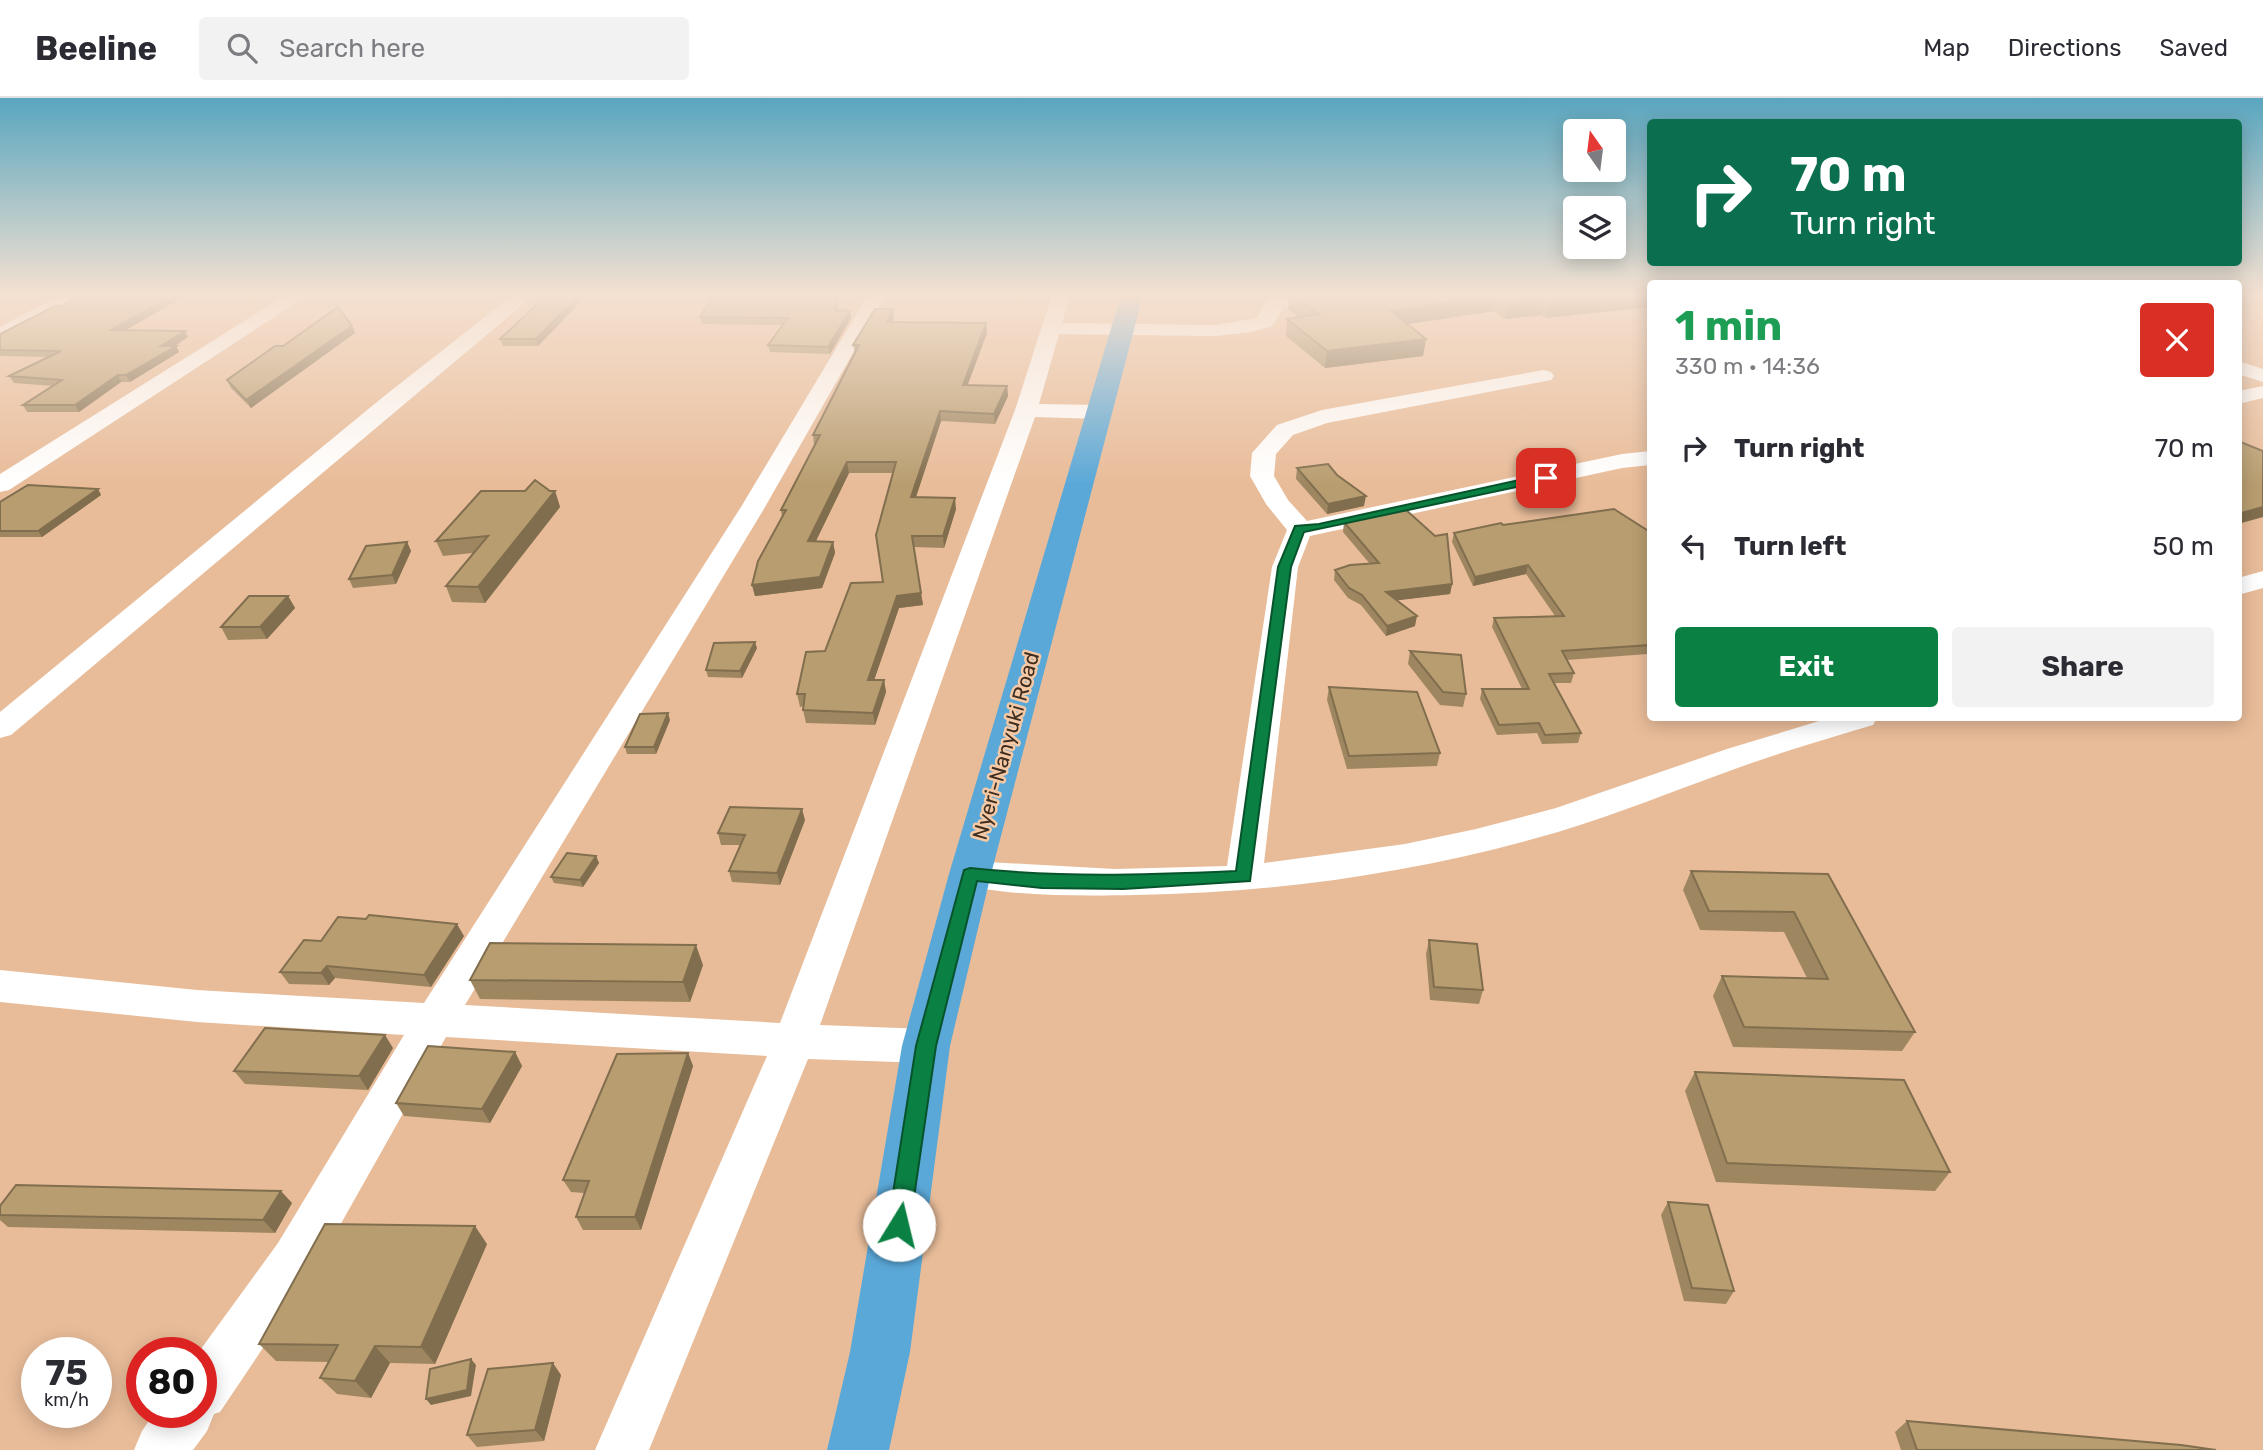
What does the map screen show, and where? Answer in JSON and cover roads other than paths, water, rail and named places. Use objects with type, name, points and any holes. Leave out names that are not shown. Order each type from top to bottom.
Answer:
[{"type":"highway","name":"Nyeri-Nanyuki Road","points":[[858,1450],[880,1352],[926,1046],[970,874],[1117,358]]},
{"type":"street","points":[[0,485],[200,358]]},
{"type":"street","points":[[0,728],[446,358]]},
{"type":"street","points":[[217,1370],[295,1259],[434,1021],[753,507],[840,358]]},
{"type":"street","points":[[622,1450],[794,1041],[1026,410],[1042,358]]},
{"type":"street","points":[[2242,368],[2263,376]]},
{"type":"street","points":[[1300,529],[1278,504],[1262,476],[1264,453],[1285,430],[1322,416],[1544,376]]},
{"type":"street","points":[[2242,397],[2263,392]]},
{"type":"street","points":[[1026,410],[1100,412]]},
{"type":"street","points":[[1300,529],[1319,528],[1622,461],[1647,458]]},
{"type":"street","points":[[1244,877],[1285,567],[1300,529]]},
{"type":"street","points":[[2242,586],[2263,579]]},
{"type":"street","points":[[970,874],[1042,882],[1137,883],[1244,877],[1375,862],[1476,842],[1548,823],[1724,761],[1852,721]]},
{"type":"street","points":[[0,986],[197,1006],[794,1041],[926,1046]]},
{"type":"street","points":[[161,1450],[177,1428]]}]
